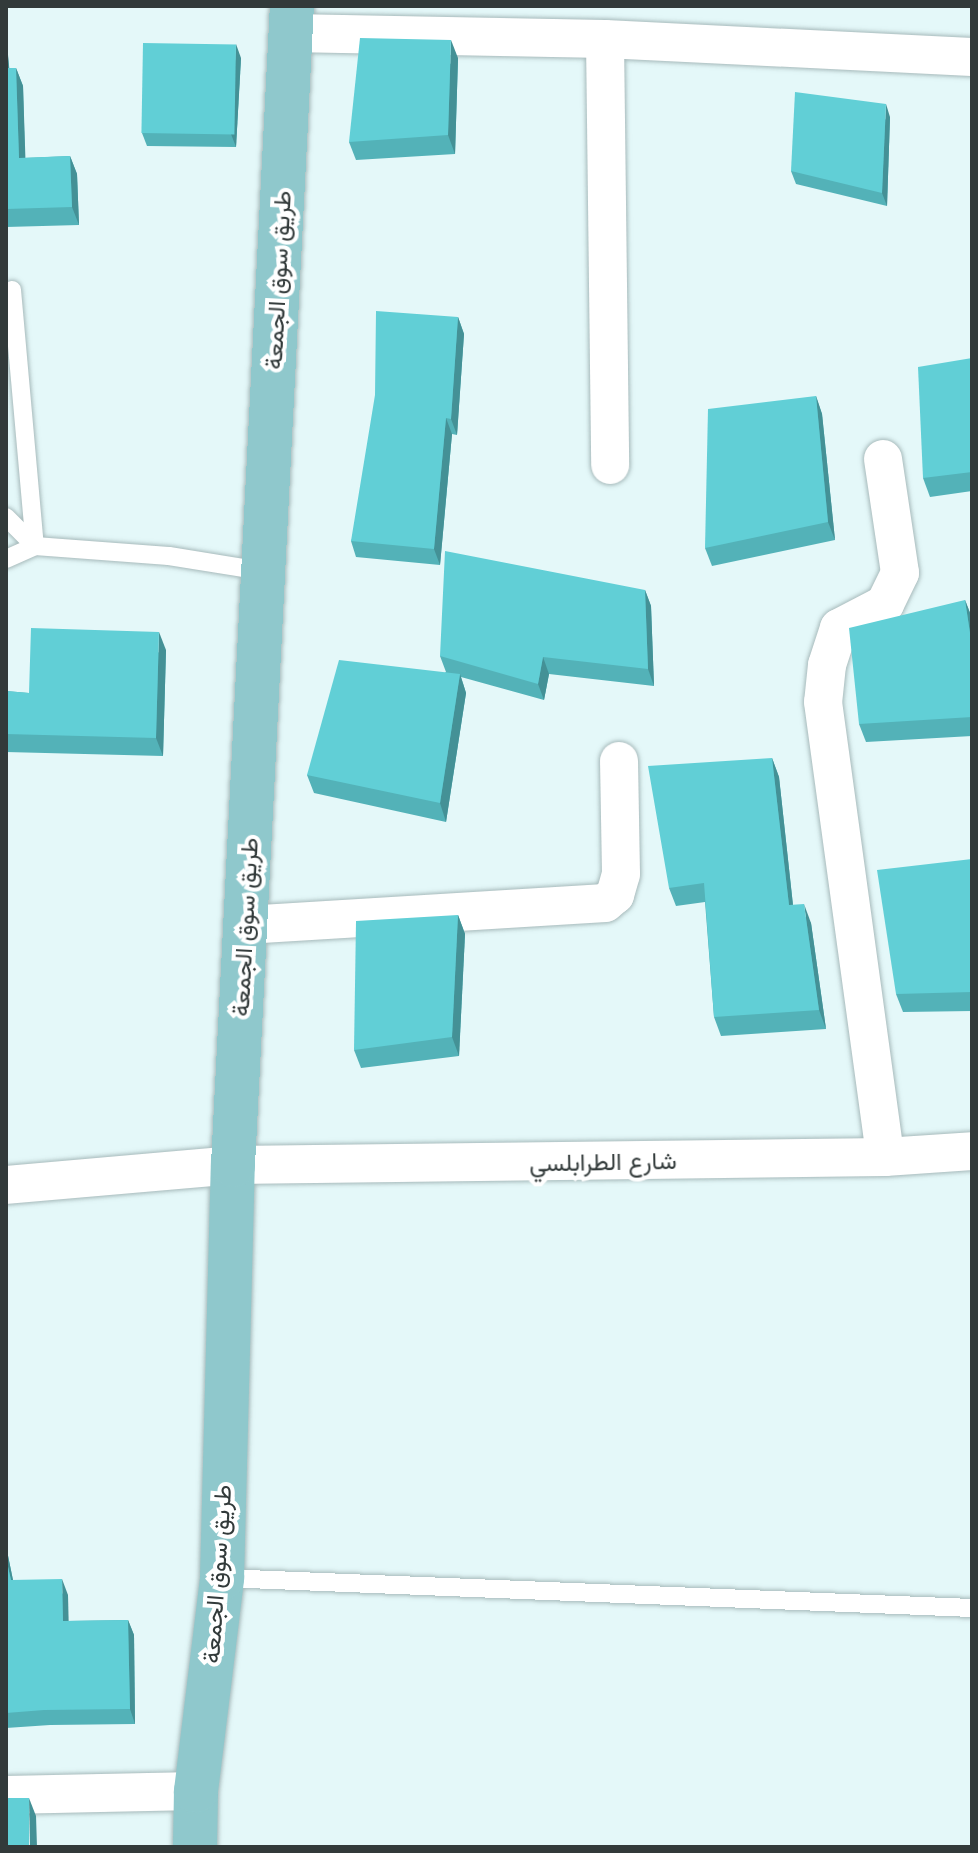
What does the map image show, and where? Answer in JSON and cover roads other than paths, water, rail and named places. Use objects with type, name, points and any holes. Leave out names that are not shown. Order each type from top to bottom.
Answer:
[{"type":"main road","name":"طريق سوق الجمعة","points":[[195,1847],[196,1791],[222,1578],[233,1165],[291,20]]},
{"type":"street","points":[[291,20],[972,57]]},
{"type":"street","points":[[605,39],[610,465]]},
{"type":"street","points":[[883,459],[900,573],[885,604],[839,628],[827,665],[823,702],[885,1157]]},
{"type":"street","points":[[245,925],[605,903],[615,895],[621,874],[619,761]]},
{"type":"street","name":"شارع الطرابلسي","points":[[6,1185],[233,1165],[885,1157],[972,1151]]},
{"type":"street","points":[[6,1795],[196,1791]]},
{"type":"lane","points":[[12,290],[35,546]]},
{"type":"lane","points":[[6,517],[35,546]]},
{"type":"lane","points":[[6,559],[35,546],[169,556],[263,571]]},
{"type":"lane","points":[[222,1578],[972,1608]]}]
